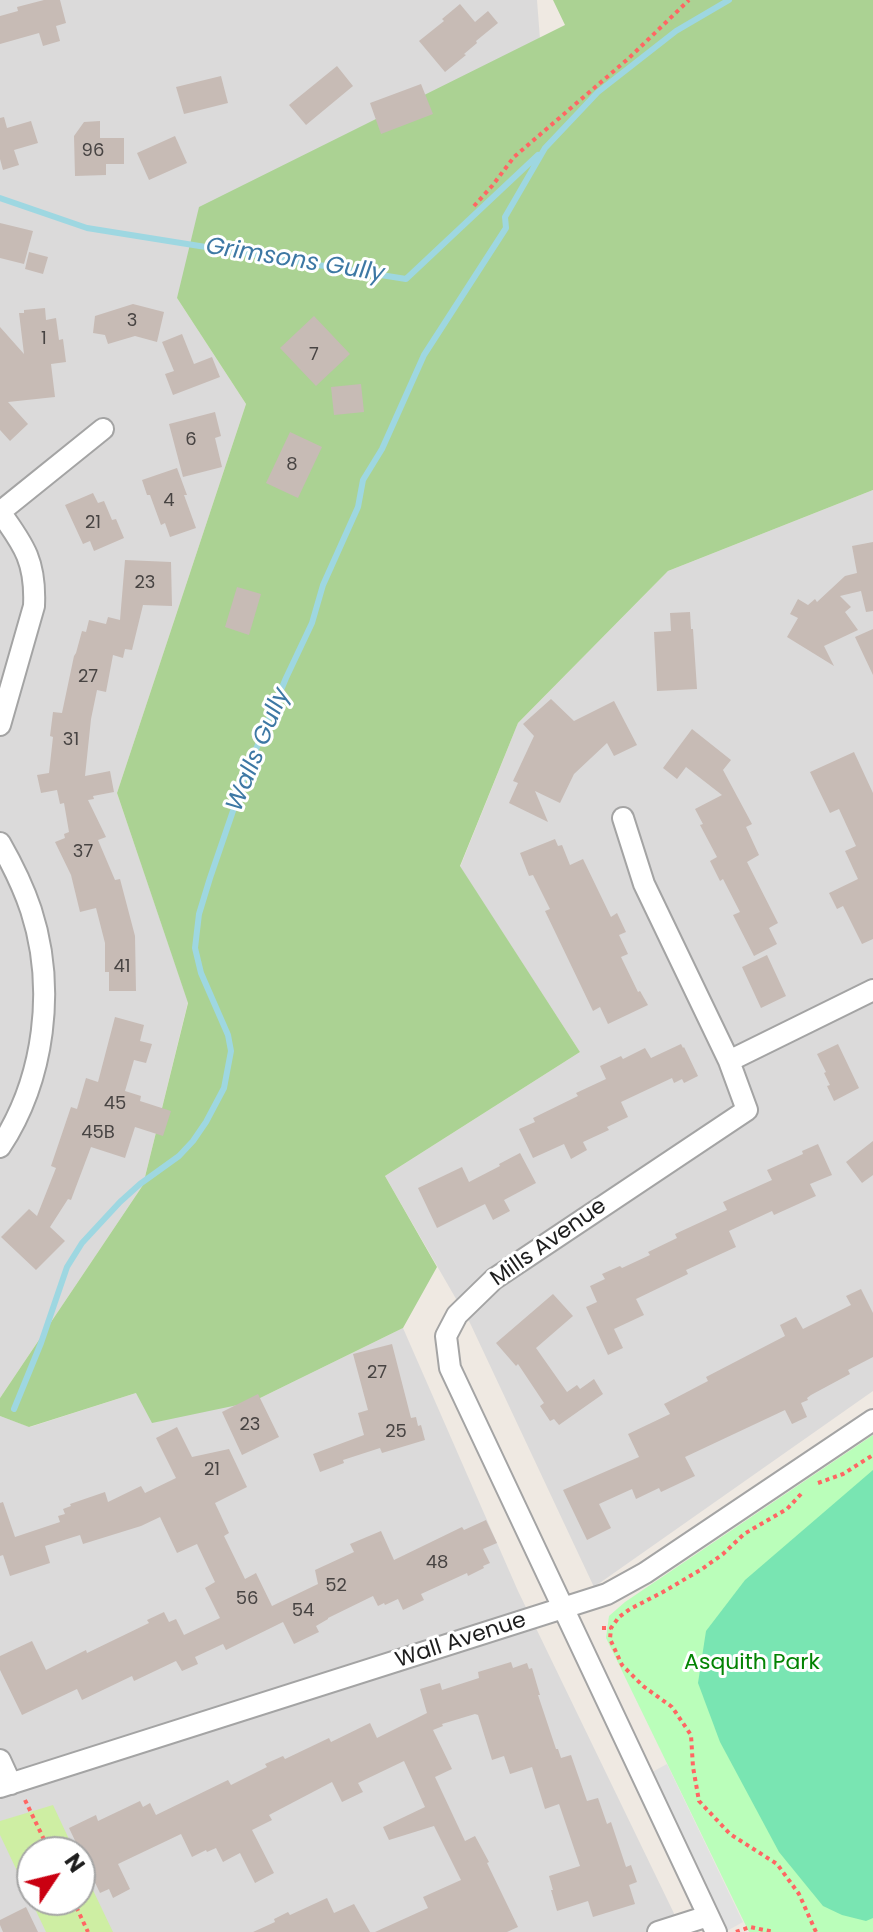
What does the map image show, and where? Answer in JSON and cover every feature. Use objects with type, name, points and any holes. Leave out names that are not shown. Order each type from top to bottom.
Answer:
[{"type":"street","points":[[0,725],[34,606],[35,587],[33,569],[23,546],[0,512],[103,429]]},
{"type":"street","name":"Mills Avenue","points":[[623,818],[644,884],[729,1061],[747,1110],[494,1279],[457,1315],[446,1336],[450,1368],[712,1924]]},
{"type":"street","points":[[0,843],[30,908],[42,955],[44,986],[40,1045],[32,1077],[21,1110],[0,1147]]},
{"type":"street","points":[[729,1061],[873,990]]},
{"type":"street","name":"Wall Avenue","points":[[9,1785],[607,1594],[645,1573],[873,1420]]},
{"type":"street","points":[[0,1760],[9,1785]]},
{"type":"street","points":[[658,1932],[712,1924]]},
{"type":"path","points":[[474,206],[514,157],[629,58],[689,0]]},
{"type":"path","points":[[816,1932],[799,1894],[777,1864],[730,1834],[699,1801],[691,1735],[672,1707],[643,1686],[622,1665],[610,1639],[611,1628],[630,1609],[702,1569],[744,1534],[787,1509],[800,1495],[873,1455]]},
{"type":"path","points":[[602,1628],[611,1628]]},
{"type":"path","points":[[9,1785],[40,1836]]},
{"type":"path","points":[[736,1932],[750,1927],[774,1932]]},
{"type":"shaded area","points":[[0,0],[537,0],[540,39],[177,298],[246,404],[117,793],[188,1002],[143,1185],[0,1398]]},
{"type":"shaded area","points":[[873,490],[873,1391],[594,1587],[470,1323],[385,1176],[580,1052],[460,867],[518,723],[668,571]]},
{"type":"shaded area","points":[[403,1328],[518,1591],[683,1932],[0,1932],[0,1416],[30,1427],[136,1393],[252,1402]]},
{"type":"shaded area","points":[[667,1764],[743,1922],[725,1932],[643,1777]]},
{"type":"green space","points":[[553,0],[873,0],[873,490],[668,571],[518,723],[460,866],[580,1052],[385,1176],[437,1267],[403,1328],[252,1402],[152,1423],[136,1393],[29,1427],[0,1416],[0,1398],[143,1185],[188,1003],[117,793],[246,404],[177,298],[199,207],[565,25]]},
{"type":"green space","name":"Asquith Park","points":[[873,1435],[873,1932],[749,1932],[606,1638],[609,1616],[625,1602]]},
{"type":"green space","points":[[873,1470],[873,1918],[866,1921],[823,1906],[779,1852],[720,1742],[698,1683],[706,1631],[745,1580]]},
{"type":"green space","points":[[53,1805],[68,1836],[16,1836],[16,1869],[0,1835],[0,1821]]},
{"type":"green space","points":[[96,1896],[113,1932],[46,1932],[38,1916],[96,1916]]},
{"type":"building","points":[[44,0],[60,0],[66,23],[56,26],[60,41],[43,46],[39,33],[0,44],[0,16],[18,11],[17,7]]},
{"type":"building","points":[[460,4],[475,22],[488,11],[498,23],[445,72],[419,41]]},
{"type":"building","points":[[337,66],[353,86],[306,125],[289,105]]},
{"type":"building","points":[[221,76],[228,103],[184,114],[176,87]]},
{"type":"building","points":[[421,84],[433,114],[381,134],[370,103]]},
{"type":"building","points":[[4,117],[7,128],[31,121],[38,143],[14,150],[19,165],[3,170],[0,118]]},
{"type":"building","points":[[100,121],[100,138],[124,138],[124,164],[106,164],[106,175],[75,176],[74,136],[84,122]]},
{"type":"building","points":[[175,136],[187,163],[149,180],[137,153]]},
{"type":"building","points":[[0,223],[33,231],[24,264],[0,258]]},
{"type":"building","points":[[29,252],[48,257],[43,274],[25,269]]},
{"type":"building","points":[[133,304],[164,312],[157,342],[135,336],[108,344],[105,335],[93,333],[95,316]]},
{"type":"building","points":[[45,308],[46,320],[56,318],[66,362],[51,364],[55,397],[8,402],[28,424],[10,441],[0,430],[0,327],[24,354],[19,313]]},
{"type":"building","points":[[314,316],[350,354],[316,386],[280,348]]},
{"type":"building","points":[[182,334],[194,364],[212,357],[220,377],[173,395],[165,374],[174,371],[162,342]]},
{"type":"building","points":[[361,384],[364,412],[334,415],[331,387]]},
{"type":"building","points":[[215,412],[221,436],[215,438],[222,467],[183,477],[169,424]]},
{"type":"building","points":[[290,432],[322,447],[298,498],[266,483]]},
{"type":"building","points":[[177,468],[196,528],[170,537],[165,523],[161,525],[142,480]]},
{"type":"building","points":[[93,493],[98,503],[104,501],[124,538],[94,551],[90,541],[83,544],[65,505]]},
{"type":"building","points":[[873,542],[873,611],[866,612],[861,591],[840,596],[851,607],[845,612],[858,630],[824,646],[834,666],[787,637],[798,618],[790,614],[798,599],[808,605],[815,599],[817,602],[845,576],[857,573],[852,546]]},
{"type":"building","points":[[125,560],[171,562],[172,606],[143,605],[132,650],[125,649],[123,658],[113,655],[106,692],[97,690],[91,719],[85,776],[110,771],[114,792],[88,800],[106,837],[98,840],[115,880],[120,879],[135,936],[136,991],[109,991],[109,972],[105,972],[105,943],[96,908],[80,912],[71,875],[55,842],[65,838],[64,834],[69,832],[64,803],[60,804],[57,790],[41,793],[37,775],[49,773],[53,712],[62,713],[82,631],[86,632],[89,620],[106,624],[108,617],[120,620]]},
{"type":"building","points":[[237,587],[261,594],[249,635],[225,627]]},
{"type":"building","points":[[690,612],[697,689],[657,691],[654,632],[671,631],[670,613]]},
{"type":"building","points":[[873,629],[873,675],[855,637]]},
{"type":"building","points":[[551,699],[574,721],[614,701],[637,745],[614,756],[607,743],[574,774],[560,803],[535,791],[548,822],[509,803],[518,783],[513,781],[534,736],[523,724]]},
{"type":"building","points":[[692,729],[731,760],[723,770],[752,824],[746,827],[759,855],[747,862],[778,923],[769,928],[777,944],[754,956],[733,915],[740,912],[710,861],[717,857],[695,809],[722,795],[686,767],[677,779],[663,768]]},
{"type":"building","points":[[854,752],[873,793],[873,939],[862,944],[843,906],[837,909],[829,893],[858,879],[845,851],[856,846],[839,809],[830,813],[810,772]]},
{"type":"building","points":[[555,839],[558,846],[562,845],[570,865],[583,859],[611,917],[617,913],[626,932],[619,935],[628,954],[621,957],[648,1005],[608,1024],[600,1007],[593,1011],[545,911],[550,909],[533,875],[529,876],[520,853]]},
{"type":"building","points":[[767,955],[786,996],[761,1008],[742,967]]},
{"type":"building","points":[[115,1017],[144,1025],[140,1041],[152,1044],[146,1063],[134,1060],[125,1091],[141,1096],[140,1101],[171,1111],[163,1136],[135,1127],[125,1158],[91,1147],[71,1200],[68,1199],[50,1227],[65,1241],[36,1270],[1,1237],[29,1209],[37,1216],[56,1168],[51,1166],[71,1107],[77,1109],[86,1078],[98,1082]]},
{"type":"building","points":[[681,1044],[698,1076],[684,1083],[682,1079],[674,1083],[672,1078],[621,1102],[628,1117],[583,1142],[587,1150],[571,1159],[564,1144],[533,1158],[519,1129],[535,1122],[533,1118],[578,1096],[576,1093],[606,1079],[600,1066],[645,1048],[651,1058]]},
{"type":"building","points":[[838,1044],[859,1088],[834,1101],[817,1054]]},
{"type":"building","points":[[873,1141],[873,1175],[862,1183],[846,1162]]},
{"type":"building","points":[[818,1144],[832,1175],[810,1184],[816,1196],[774,1215],[772,1211],[729,1231],[736,1247],[686,1270],[688,1274],[636,1299],[644,1315],[614,1329],[623,1348],[608,1355],[586,1307],[597,1302],[590,1286],[605,1279],[602,1274],[650,1255],[648,1252],[677,1238],[675,1234],[727,1210],[723,1202],[772,1180],[767,1170]]},
{"type":"building","points":[[520,1153],[536,1183],[504,1200],[510,1211],[493,1220],[485,1204],[437,1228],[418,1188],[462,1167],[469,1182]]},
{"type":"building","points":[[861,1289],[873,1313],[873,1357],[848,1370],[850,1374],[801,1403],[807,1417],[792,1424],[785,1410],[685,1457],[695,1476],[661,1492],[659,1488],[636,1499],[632,1489],[599,1504],[611,1528],[587,1540],[563,1490],[639,1457],[628,1434],[670,1414],[664,1404],[708,1381],[706,1377],[785,1336],[780,1325],[796,1317],[803,1329],[851,1305],[846,1296]]},
{"type":"building","points":[[553,1294],[573,1316],[536,1348],[567,1392],[577,1385],[580,1389],[594,1379],[603,1394],[559,1425],[554,1419],[550,1421],[540,1406],[544,1403],[518,1364],[516,1366],[496,1343]]},
{"type":"building","points":[[392,1344],[411,1418],[416,1417],[425,1440],[382,1453],[380,1448],[343,1460],[344,1463],[320,1472],[313,1454],[364,1435],[358,1413],[368,1410],[353,1354]]},
{"type":"building","points":[[258,1394],[279,1437],[242,1455],[222,1412]]},
{"type":"building","points":[[177,1427],[192,1457],[229,1449],[247,1487],[215,1503],[229,1533],[224,1536],[245,1579],[256,1573],[272,1606],[318,1584],[315,1570],[354,1552],[350,1544],[381,1531],[394,1560],[462,1527],[464,1530],[486,1520],[497,1543],[483,1549],[490,1563],[468,1576],[467,1573],[421,1594],[424,1600],[403,1610],[398,1599],[378,1606],[373,1596],[328,1618],[316,1626],[319,1632],[294,1644],[283,1622],[226,1650],[223,1644],[195,1657],[198,1664],[182,1671],[176,1661],[134,1681],[132,1676],[82,1700],[77,1689],[22,1715],[0,1670],[0,1656],[32,1641],[46,1670],[149,1623],[147,1620],[164,1612],[169,1622],[176,1619],[184,1635],[220,1618],[205,1588],[215,1582],[197,1544],[177,1553],[160,1517],[83,1544],[80,1535],[45,1546],[50,1563],[10,1576],[3,1555],[0,1556],[0,1503],[3,1502],[15,1537],[60,1522],[58,1516],[65,1514],[63,1509],[70,1504],[105,1492],[108,1502],[141,1486],[145,1493],[176,1478],[156,1438]]},
{"type":"building","points":[[511,1662],[513,1668],[527,1663],[529,1669],[532,1668],[556,1749],[561,1758],[571,1755],[587,1801],[598,1798],[607,1824],[611,1822],[626,1867],[631,1865],[637,1882],[629,1885],[635,1904],[593,1917],[588,1901],[557,1911],[549,1876],[580,1866],[559,1804],[545,1809],[532,1767],[510,1774],[504,1756],[492,1760],[478,1715],[475,1714],[442,1724],[433,1730],[452,1769],[435,1777],[465,1841],[475,1836],[518,1927],[507,1932],[375,1932],[428,1908],[423,1897],[461,1880],[434,1826],[389,1840],[383,1827],[425,1807],[404,1761],[358,1783],[363,1792],[342,1802],[332,1782],[269,1815],[272,1820],[252,1830],[274,1873],[255,1883],[240,1853],[223,1862],[216,1848],[192,1857],[181,1834],[118,1864],[130,1889],[113,1898],[109,1889],[100,1893],[96,1885],[96,1836],[73,1836],[69,1828],[96,1815],[98,1821],[140,1801],[143,1807],[150,1803],[156,1815],[228,1780],[231,1785],[283,1756],[285,1759],[329,1738],[331,1742],[370,1723],[377,1738],[427,1713],[420,1689],[440,1683],[442,1690],[479,1678],[478,1672]]},
{"type":"building","points":[[327,1898],[334,1913],[354,1904],[370,1932],[253,1932],[288,1912],[290,1915]]},
{"type":"building","points":[[16,1912],[16,1916],[30,1916],[38,1932],[3,1932],[0,1920]]},
{"type":"waterway","points":[[598,92],[676,31],[729,0]]},
{"type":"waterway","name":"Walls Gully","points":[[14,1409],[67,1267],[82,1243],[120,1202],[179,1156],[193,1141],[224,1088],[231,1051],[228,1035],[201,973],[195,948],[199,914],[246,773],[312,623],[323,585],[358,507],[363,480],[382,449],[424,355],[506,228],[505,217],[545,148],[597,93]]},
{"type":"waterway","name":"Grimsons Gully","points":[[0,198],[87,228],[406,279],[538,155]]}]
